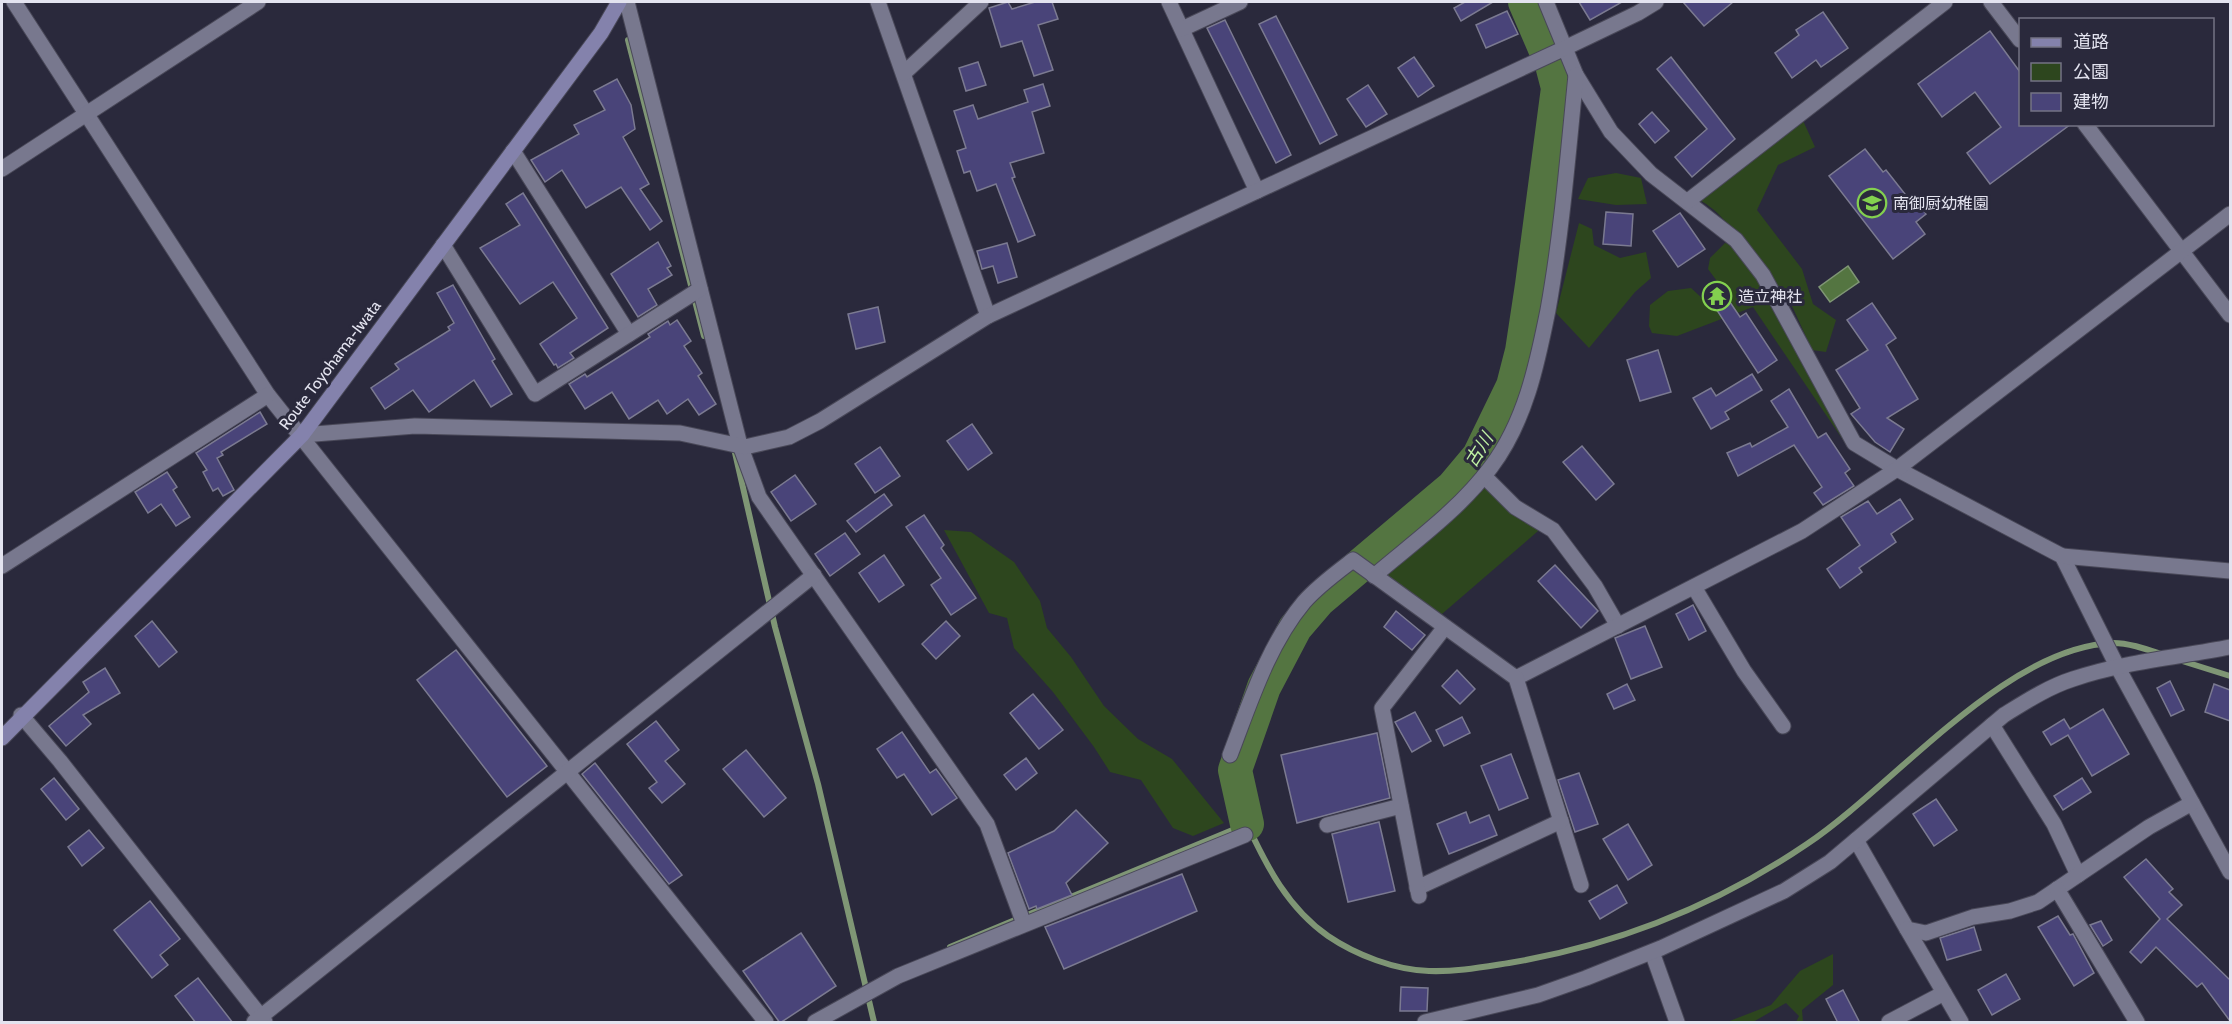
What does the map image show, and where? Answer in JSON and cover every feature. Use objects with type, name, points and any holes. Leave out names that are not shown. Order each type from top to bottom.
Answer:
[{"type":"main road","name":"Route Toyohama-Iwata","points":[[2,738],[21,715],[302,435],[601,33],[619,2]]},
{"type":"street","points":[[14,2],[268,394],[766,1023]]},
{"type":"street","points":[[2,169],[258,2]]},
{"type":"street","points":[[627,2],[740,445],[759,497],[987,824],[1024,924]]},
{"type":"street","points":[[878,2],[988,316]]},
{"type":"street","points":[[904,73],[981,2]]},
{"type":"street","points":[[1169,2],[1257,191]]},
{"type":"street","points":[[1182,29],[1240,2]]},
{"type":"street","points":[[1546,2],[1576,75],[1611,132],[1650,174],[1736,240],[1763,275],[1854,443],[1897,469],[2062,556],[2230,571]]},
{"type":"street","points":[[302,435],[415,426],[680,433],[745,447],[789,437],[820,421],[988,316],[1565,48],[1656,2]]},
{"type":"street","points":[[1688,201],[1945,2]]},
{"type":"street","points":[[1991,2],[2019,39]]},
{"type":"street","points":[[1374,576],[1463,501],[1484,476],[1521,415],[1538,363],[1559,250],[1576,75]]},
{"type":"street","points":[[2087,126],[2230,315]]},
{"type":"street","points":[[513,151],[629,334]]},
{"type":"street","points":[[1515,678],[1802,531],[1897,469],[2230,214]]},
{"type":"street","points":[[443,245],[535,394],[700,289]]},
{"type":"street","points":[[2,566],[268,394]]},
{"type":"street","points":[[1484,476],[1515,507],[1553,530],[1595,586],[1618,626]]},
{"type":"street","points":[[2062,556],[2118,668],[2230,872]]},
{"type":"street","points":[[1230,755],[1261,678],[1281,638],[1304,602],[1353,560],[1515,678],[1581,885]]},
{"type":"street","points":[[21,715],[60,761],[260,1021],[814,575]]},
{"type":"street","points":[[1694,586],[1744,671],[1783,726]]},
{"type":"street","points":[[1444,627],[1382,708],[1418,892],[1561,821]]},
{"type":"street","points":[[1425,1023],[1538,995],[1652,952],[1784,891],[1830,862],[1992,725],[2035,696],[2072,679],[2230,647]]},
{"type":"street","points":[[1992,725],[2054,824],[2078,875]]},
{"type":"street","points":[[1907,929],[1926,933],[1973,917],[2010,911],[2038,902],[2149,827],[2192,803]]},
{"type":"street","points":[[1327,825],[1401,806]]},
{"type":"street","points":[[815,1023],[898,976],[1245,835]]},
{"type":"street","points":[[1856,840],[1961,1023]]},
{"type":"street","points":[[2057,890],[2137,1023]]},
{"type":"street","points":[[1652,952],[1677,1023]]},
{"type":"street","points":[[1889,1023],[1944,993]]},
{"type":"green space","points":[[1509,2],[1546,2],[1565,48],[1535,62]]},
{"type":"green space","points":[[1800,114],[1815,147],[1778,165],[1757,210],[1802,269],[1813,304],[1836,320],[1826,352],[1812,350],[1793,308],[1771,275],[1854,443],[1845,443],[1753,307],[1677,336],[1652,333],[1649,326],[1650,305],[1668,291],[1691,288],[1715,310],[1731,300],[1708,269],[1710,258],[1725,243],[1742,247],[1722,218],[1694,197]]},
{"type":"green space","points":[[1616,173],[1641,178],[1647,204],[1616,205],[1578,199],[1588,178]]},
{"type":"green space","points":[[1579,223],[1592,229],[1594,245],[1620,258],[1646,252],[1651,278],[1635,292],[1589,348],[1556,313]]},
{"type":"green space","points":[[1484,476],[1545,525],[1435,620],[1382,569]]},
{"type":"green space","points":[[944,530],[971,532],[1014,562],[1040,601],[1047,628],[1071,657],[1104,706],[1138,739],[1172,759],[1224,823],[1193,836],[1173,828],[1141,780],[1110,772],[1053,692],[1014,648],[1007,618],[989,613]]},
{"type":"green space","points":[[1833,954],[1833,985],[1802,1010],[1803,1022],[1796,1022],[1799,1016],[1786,1003],[1753,1022],[1727,1022],[1771,1005],[1800,971]]},
{"type":"shaded area","points":[[1848,266],[1859,282],[1830,302],[1819,287]]},
{"type":"building","points":[[1008,2],[1012,9],[1035,2],[1052,2],[1058,19],[1038,25],[1053,70],[1034,76],[1022,41],[1001,47],[989,8]]},
{"type":"building","points":[[1465,2],[1493,2],[1461,21],[1454,8]]},
{"type":"building","points":[[1579,2],[1622,2],[1590,20]]},
{"type":"building","points":[[1683,2],[1733,2],[1704,26]]},
{"type":"building","points":[[1507,11],[1518,34],[1486,48],[1476,25]]},
{"type":"building","points":[[1823,12],[1848,48],[1821,67],[1816,60],[1792,78],[1775,53],[1799,35],[1796,30]]},
{"type":"building","points":[[1276,16],[1337,135],[1320,144],[1259,24]]},
{"type":"building","points":[[1225,20],[1291,155],[1276,163],[1207,28]]},
{"type":"building","points":[[1990,31],[2019,71],[2019,126],[2068,126],[1990,184],[1967,153],[2001,127],[1975,92],[1942,117],[1918,84]]},
{"type":"building","points":[[1414,57],[1434,86],[1418,97],[1398,68]]},
{"type":"building","points":[[1671,57],[1735,139],[1692,177],[1675,157],[1707,129],[1657,69]]},
{"type":"building","points":[[978,62],[986,85],[966,91],[959,68]]},
{"type":"building","points":[[617,79],[631,105],[635,129],[623,137],[649,184],[640,189],[662,221],[650,230],[621,187],[586,208],[562,170],[545,182],[531,160],[579,134],[574,125],[605,110],[594,91]]},
{"type":"building","points":[[1043,84],[1050,106],[1032,112],[1044,153],[1010,163],[1015,177],[1012,178],[1035,235],[1018,242],[996,184],[977,191],[970,171],[964,173],[957,151],[966,148],[954,111],[973,105],[978,119],[1028,102],[1024,90]]},
{"type":"building","points":[[1368,85],[1387,114],[1366,127],[1347,99]]},
{"type":"building","points":[[1652,112],[1669,131],[1655,143],[1639,124]]},
{"type":"building","points":[[1865,149],[1883,172],[1886,170],[1912,203],[1916,200],[1926,214],[1916,222],[1925,234],[1893,259],[1829,176]]},
{"type":"building","points":[[523,193],[608,328],[570,353],[574,358],[558,368],[540,344],[577,318],[553,282],[520,304],[480,248],[520,225],[506,204]]},
{"type":"building","points":[[1606,212],[1633,214],[1631,246],[1603,244]]},
{"type":"building","points":[[1680,213],[1705,249],[1678,267],[1653,231]]},
{"type":"building","points":[[658,242],[671,266],[667,268],[672,275],[648,289],[657,305],[638,317],[611,274]]},
{"type":"building","points":[[1007,243],[1017,277],[998,283],[993,266],[982,269],[977,251]]},
{"type":"building","points":[[1717,283],[1740,317],[1746,313],[1777,360],[1758,373],[1705,292]]},
{"type":"building","points":[[453,285],[495,359],[492,361],[512,394],[491,407],[474,380],[429,412],[413,390],[385,409],[371,388],[399,369],[395,364],[450,330],[448,327],[454,323],[437,293]]},
{"type":"building","points":[[1872,303],[1896,338],[1886,345],[1918,399],[1887,418],[1904,429],[1890,452],[1875,442],[1851,414],[1860,408],[1836,370],[1868,350],[1847,320]]},
{"type":"building","points":[[878,307],[885,342],[856,349],[848,314]]},
{"type":"building","points":[[677,320],[691,341],[684,346],[702,373],[698,376],[716,404],[699,415],[688,399],[667,414],[658,400],[629,419],[612,392],[585,409],[569,384],[585,374],[587,377],[614,360],[650,337],[648,334],[668,321],[670,325]]},
{"type":"building","points":[[1658,350],[1671,392],[1640,401],[1627,360]]},
{"type":"building","points":[[1752,374],[1762,390],[1725,412],[1729,419],[1711,429],[1693,398],[1711,388],[1716,396]]},
{"type":"building","points":[[1789,389],[1818,438],[1826,433],[1850,469],[1845,473],[1854,486],[1823,505],[1814,493],[1822,487],[1794,445],[1738,476],[1727,453],[1750,443],[1752,447],[1788,427],[1771,401]]},
{"type":"building","points":[[260,412],[267,424],[221,452],[223,455],[217,458],[234,490],[223,496],[218,488],[213,491],[203,472],[207,470],[196,453]]},
{"type":"building","points":[[972,424],[992,453],[968,470],[947,441]]},
{"type":"building","points":[[1582,446],[1614,484],[1596,500],[1563,462]]},
{"type":"building","points":[[880,447],[900,476],[875,493],[855,464]]},
{"type":"building","points":[[167,472],[177,487],[173,490],[190,517],[176,526],[161,504],[148,513],[135,492]]},
{"type":"building","points":[[795,475],[816,504],[791,521],[771,492]]},
{"type":"building","points":[[884,494],[892,505],[856,532],[847,521]]},
{"type":"building","points":[[1900,499],[1913,519],[1891,534],[1896,542],[1859,568],[1862,572],[1840,588],[1827,569],[1860,545],[1841,517],[1868,501],[1877,514]]},
{"type":"building","points":[[924,515],[944,545],[941,548],[976,598],[951,615],[931,585],[941,578],[906,527]]},
{"type":"building","points":[[845,533],[860,554],[830,576],[815,554]]},
{"type":"building","points":[[884,555],[904,585],[879,602],[859,573]]},
{"type":"building","points":[[1555,565],[1598,611],[1581,628],[1538,581]]},
{"type":"building","points":[[1693,605],[1706,631],[1689,640],[1676,614]]},
{"type":"building","points":[[1396,611],[1425,635],[1412,650],[1384,627]]},
{"type":"building","points":[[152,621],[177,652],[159,667],[135,636]]},
{"type":"building","points":[[946,621],[960,636],[936,659],[922,644]]},
{"type":"building","points":[[1645,626],[1662,667],[1631,679],[1615,638]]},
{"type":"building","points":[[456,650],[547,766],[507,797],[417,680]]},
{"type":"building","points":[[105,668],[120,693],[83,715],[91,724],[66,746],[49,726],[89,692],[83,682]]},
{"type":"building","points":[[1457,670],[1475,689],[1460,704],[1442,686]]},
{"type":"building","points":[[2170,681],[2184,710],[2171,716],[2157,688]]},
{"type":"building","points":[[1627,684],[1635,700],[1614,709],[1607,694]]},
{"type":"building","points":[[2214,684],[2230,690],[2230,721],[2205,712]]},
{"type":"building","points":[[1033,694],[1063,730],[1039,749],[1010,713]]},
{"type":"building","points":[[2103,709],[2129,754],[2092,776],[2068,735],[2051,745],[2043,732],[2064,719],[2070,729]]},
{"type":"building","points":[[1415,712],[1431,741],[1412,752],[1395,722]]},
{"type":"building","points":[[1462,717],[1470,733],[1444,746],[1436,730]]},
{"type":"building","points":[[656,721],[679,750],[665,761],[685,784],[662,803],[649,788],[657,782],[627,744]]},
{"type":"building","points":[[902,732],[930,773],[936,769],[957,798],[932,815],[904,774],[897,778],[877,749]]},
{"type":"building","points":[[1377,733],[1390,798],[1297,823],[1281,755]]},
{"type":"building","points":[[746,750],[786,798],[764,817],[723,769]]},
{"type":"building","points":[[1511,754],[1528,798],[1499,810],[1481,766]]},
{"type":"building","points":[[1026,758],[1037,773],[1016,790],[1004,775]]},
{"type":"building","points":[[595,763],[682,875],[669,884],[582,774]]},
{"type":"building","points":[[1579,773],[1598,824],[1575,832],[1558,780]]},
{"type":"building","points":[[54,778],[79,809],[66,820],[41,789]]},
{"type":"building","points":[[2082,778],[2091,792],[2063,810],[2054,796]]},
{"type":"building","points":[[1936,799],[1957,830],[1934,846],[1913,814]]},
{"type":"building","points":[[1076,810],[1108,843],[1066,883],[1072,895],[1037,909],[1036,906],[1029,909],[1008,853],[1054,831]]},
{"type":"building","points":[[1466,812],[1470,823],[1489,815],[1497,835],[1449,854],[1437,824]]},
{"type":"building","points":[[1379,822],[1395,891],[1348,902],[1332,834]]},
{"type":"building","points":[[1628,824],[1652,865],[1628,880],[1603,839]]},
{"type":"building","points":[[89,830],[104,848],[82,866],[68,847]]},
{"type":"building","points":[[2146,859],[2173,889],[2169,892],[2182,905],[2167,919],[2230,980],[2230,1021],[2202,983],[2197,987],[2156,947],[2141,963],[2130,952],[2160,919],[2124,877]]},
{"type":"building","points":[[1182,874],[1197,911],[1064,969],[1045,927]]},
{"type":"building","points":[[1617,885],[1627,903],[1600,919],[1589,901]]},
{"type":"building","points":[[150,901],[180,939],[160,955],[168,965],[152,978],[114,930]]},
{"type":"building","points":[[2058,916],[2070,935],[2073,934],[2094,973],[2074,986],[2038,927]]},
{"type":"building","points":[[2101,921],[2112,940],[2103,946],[2090,925]]},
{"type":"building","points":[[1974,927],[1981,950],[1947,960],[1940,938]]},
{"type":"building","points":[[801,933],[836,986],[780,1023],[743,971]]},
{"type":"building","points":[[2006,974],[2020,999],[1992,1015],[1978,990]]},
{"type":"building","points":[[198,978],[233,1023],[196,1023],[175,996]]},
{"type":"building","points":[[1401,987],[1428,988],[1427,1011],[1400,1011]]},
{"type":"building","points":[[1843,990],[1860,1023],[1838,1023],[1826,999]]},
{"type":"waterway","name":"古川","points":[[1247,824],[1235,770],[1264,687],[1295,628],[1319,600],[1453,487],[1479,456],[1513,386],[1522,351],[1532,285],[1558,88],[1552,65],[1525,2]]},
{"type":"waterway","points":[[628,40],[704,336]]},
{"type":"waterway","points":[[733,444],[775,627],[818,784],[874,1022]]},
{"type":"waterway","points":[[950,947],[1247,824],[1280,886],[1301,913],[1328,936],[1363,955],[1403,968],[1439,971],[1479,968],[1549,955],[1627,934],[1665,920],[1702,904],[1773,866],[1841,819],[1952,723],[1992,693],[2032,668],[2072,650],[2113,643],[2131,645],[2161,654]]},
{"type":"waterway","points":[[2179,660],[2230,676]]},
{"type":"place","name":"南御厨幼稚園","points":[[1872,203]]},
{"type":"place","name":"造立神社","points":[[1717,296]]}]
